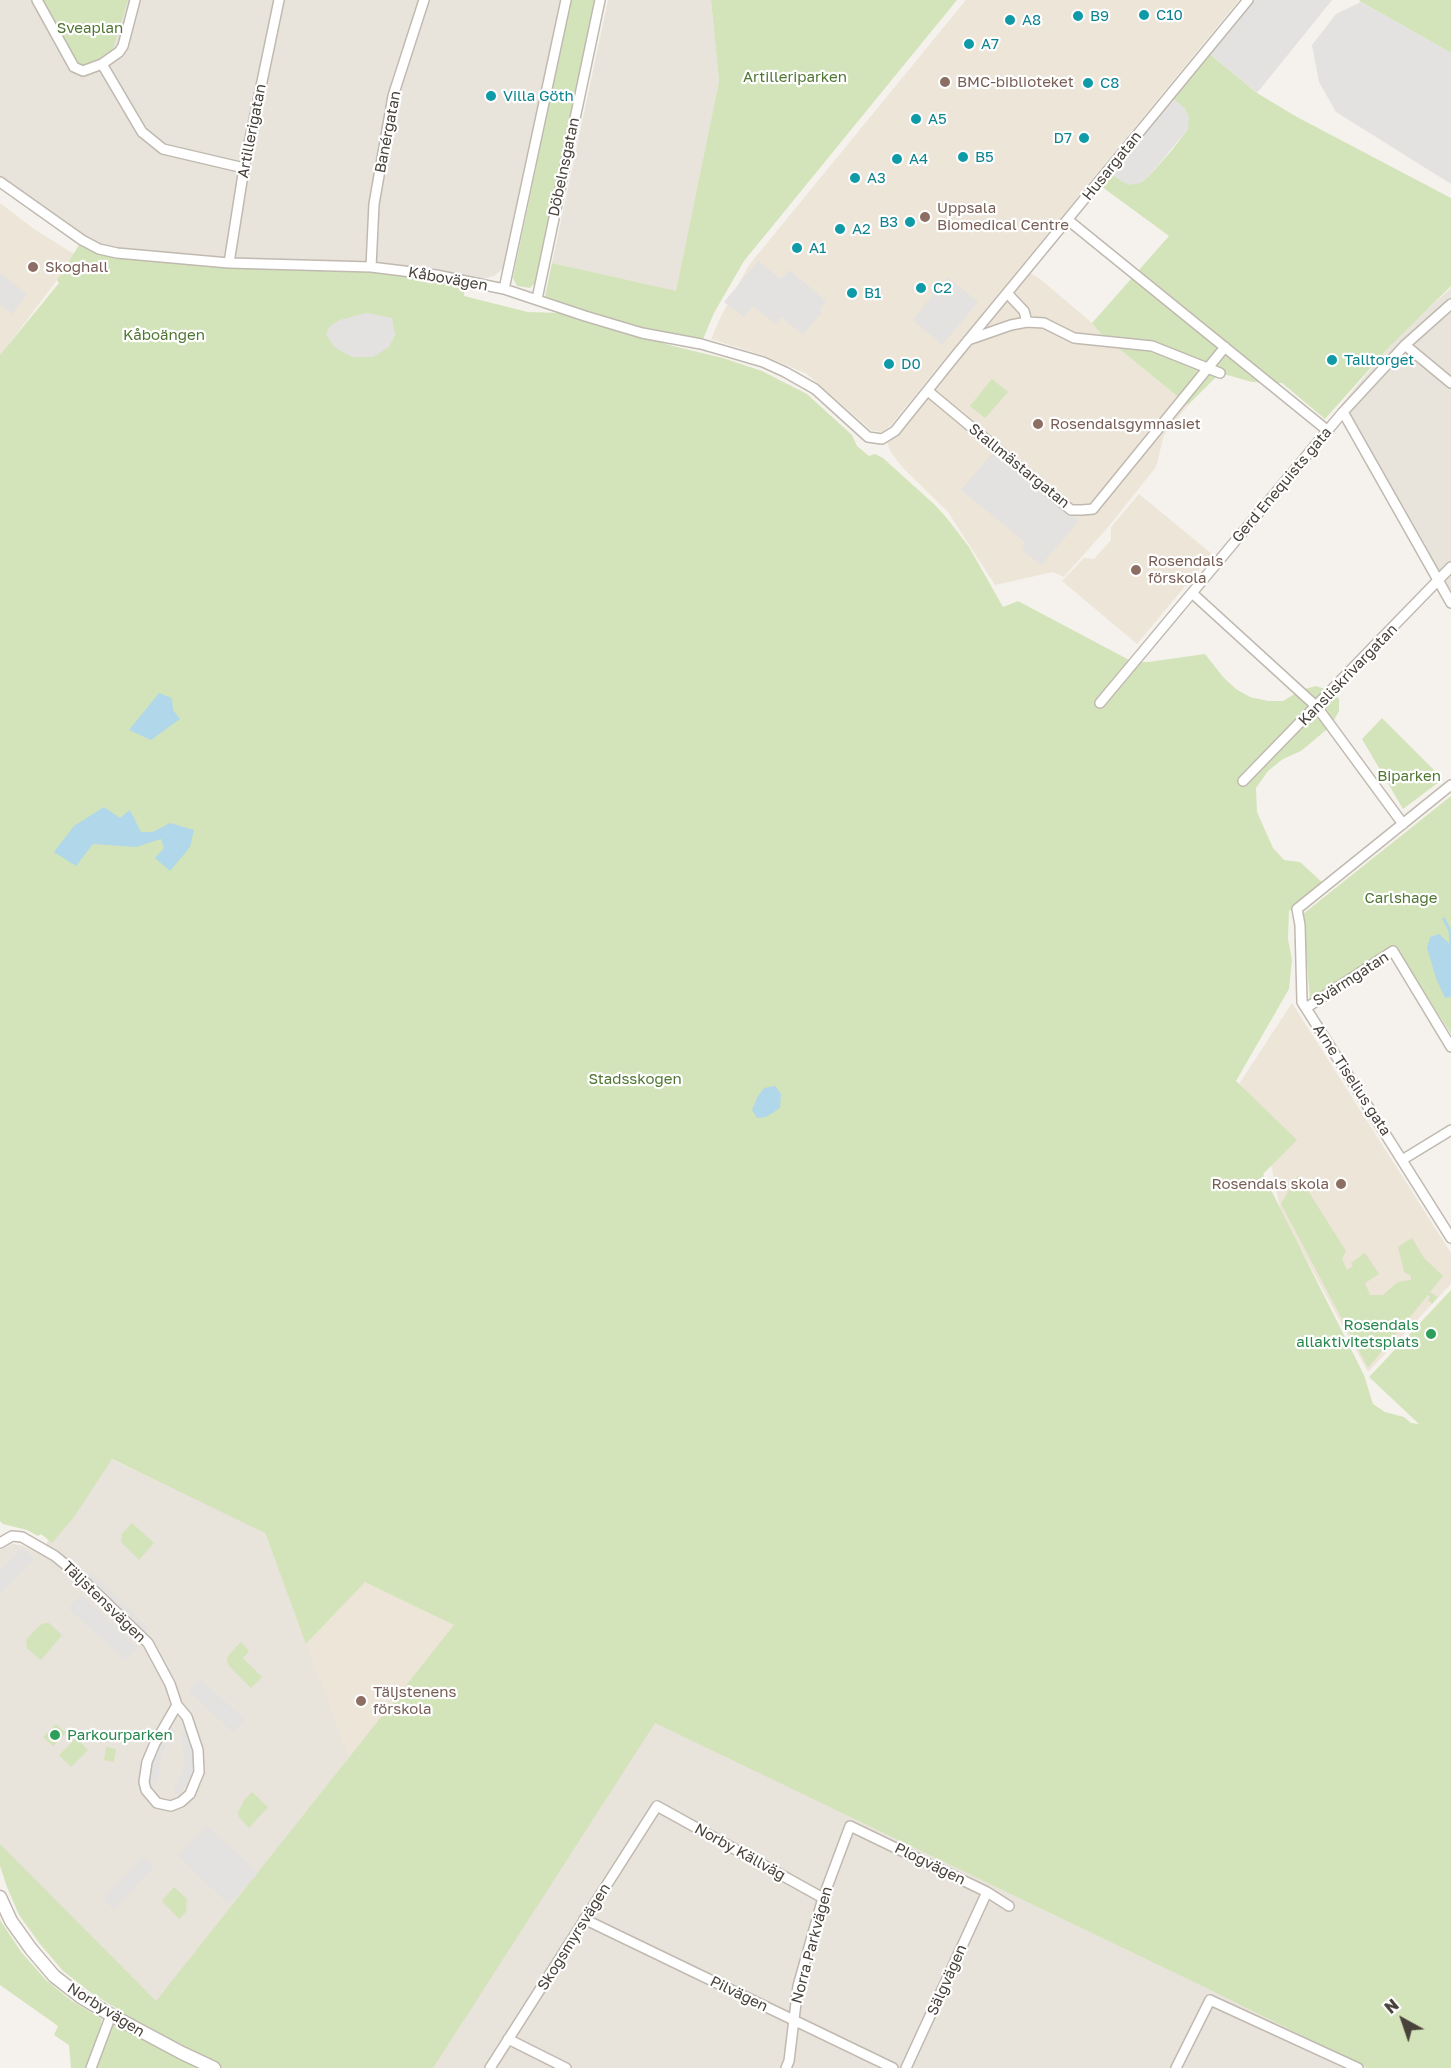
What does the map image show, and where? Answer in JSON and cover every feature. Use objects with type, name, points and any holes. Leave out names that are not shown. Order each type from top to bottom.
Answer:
[{"type":"street","points":[[37,0],[74,67],[83,71],[102,64],[119,52],[123,46],[135,0]]},
{"type":"street","name":"Artillerigatan","points":[[229,263],[244,168],[279,0]]},
{"type":"street","name":"Banérgatan","points":[[371,267],[374,204],[393,96],[424,0]]},
{"type":"street","points":[[504,289],[566,0]]},
{"type":"street","name":"Döbelnsgatan","points":[[537,299],[600,0]]},
{"type":"street","name":"Husargatan","points":[[882,439],[895,431],[1248,0]]},
{"type":"street","points":[[102,64],[142,132],[163,149],[244,168]]},
{"type":"street","name":"Kåbovägen","points":[[0,182],[82,240],[99,249],[117,253],[229,263],[371,267],[436,274],[504,289],[642,333],[701,344],[763,362],[814,389],[868,437],[882,439]]},
{"type":"street","points":[[1068,220],[1328,431]]},
{"type":"street","points":[[1007,293],[1024,311],[1027,322]]},
{"type":"street","name":"Gerd Enequists gata","points":[[1100,703],[1343,412],[1405,345],[1451,304]]},
{"type":"street","points":[[968,340],[1027,322],[1044,323],[1074,338],[1152,346],[1220,373]]},
{"type":"street","points":[[1405,345],[1451,383]]},
{"type":"street","name":"Stallmästargatan","points":[[928,391],[1008,455],[1071,510],[1082,510],[1093,508],[1225,347]]},
{"type":"street","points":[[1343,412],[1451,603]]},
{"type":"street","name":"Kansliskrivargatan","points":[[1243,782],[1439,582],[1451,567]]},
{"type":"street","points":[[1192,593],[1317,707],[1402,824],[1451,785]]},
{"type":"street","name":"Arne Tiselius gata","points":[[1402,824],[1297,909],[1300,925],[1302,1002],[1451,1238]]},
{"type":"street","name":"Svärmgatan","points":[[1306,1008],[1393,951],[1451,1047]]},
{"type":"street","points":[[1402,1160],[1451,1130]]},
{"type":"street","name":"Täljstensvägen","points":[[0,1543],[12,1536],[28,1540],[55,1556],[78,1575],[148,1643],[171,1684],[177,1705],[187,1717],[198,1750],[199,1772],[190,1794],[181,1802],[171,1806],[157,1803],[146,1790],[144,1782],[147,1762],[155,1743],[177,1705]]},
{"type":"street","name":"Norby Källväg","points":[[657,1806],[823,1898]]},
{"type":"street","name":"Skogsmyrsvägen","points":[[490,2068],[657,1806]]},
{"type":"street","name":"Norra Parkvägen","points":[[786,2068],[789,2061],[792,2020],[798,1986],[823,1898],[850,1826]]},
{"type":"street","name":"Plogvägen","points":[[850,1826],[987,1892],[1009,1906]]},
{"type":"street","name":"Sälgvägen","points":[[906,2068],[987,1892]]},
{"type":"street","name":"Norbyvägen","points":[[0,1897],[11,1921],[54,1976],[81,1997],[111,2015],[214,2068]]},
{"type":"street","name":"Pilvägen","points":[[584,1919],[893,2068]]},
{"type":"street","points":[[1176,2068],[1209,2000],[1358,2068]]},
{"type":"street","points":[[91,2068],[111,2015]]},
{"type":"street","points":[[508,2039],[566,2068]]},
{"type":"shaded area","points":[[0,0],[562,0],[505,267],[494,276],[483,279],[437,271],[229,260],[117,249],[84,237],[0,176]]},
{"type":"shaded area","points":[[608,0],[711,0],[719,81],[676,292],[552,263]]},
{"type":"shaded area","name":"Uppsala Biomedical Centre","points":[[966,0],[1239,0],[890,426],[882,432],[871,430],[807,374],[765,356],[711,339],[749,265]]},
{"type":"shaded area","points":[[1248,0],[1332,0],[1257,93],[1206,51]]},
{"type":"shaded area","points":[[1361,2],[1451,53],[1451,184],[1336,112],[1319,82],[1312,45],[1336,14]]},
{"type":"shaded area","points":[[1170,96],[1185,109],[1189,117],[1188,129],[1149,176],[1140,183],[1130,185],[1121,181],[1108,172]]},
{"type":"shaded area","name":"Skoghall","points":[[0,203],[34,229],[74,254],[0,356]]},
{"type":"shaded area","points":[[758,261],[781,279],[789,270],[826,301],[819,310],[822,312],[803,335],[781,317],[775,324],[753,306],[744,317],[724,302]]},
{"type":"shaded area","name":"Rosendalsgymnasiet","points":[[1028,272],[1039,278],[1092,323],[1101,334],[1188,405],[1164,435],[1156,467],[1064,577],[1053,572],[995,585],[948,512],[903,468],[890,451],[887,441],[896,434]]},
{"type":"shaded area","points":[[0,273],[27,294],[12,314],[0,305]]},
{"type":"shaded area","points":[[947,277],[978,302],[942,345],[913,320]]},
{"type":"shaded area","points":[[1451,288],[1451,593],[1341,405],[1400,334]]},
{"type":"shaded area","points":[[366,313],[392,318],[395,335],[389,347],[373,357],[352,357],[334,347],[326,334],[330,326],[340,320]]},
{"type":"shaded area","points":[[994,451],[1079,521],[1041,565],[1022,550],[1026,543],[961,490]]},
{"type":"shaded area","name":"Rosendals förskola","points":[[1139,494],[1212,554],[1137,644],[1062,581],[1084,558],[1094,559],[1111,540],[1111,527]]},
{"type":"shaded area","name":"Rosendals skola","points":[[1292,1003],[1451,1253],[1451,1284],[1368,1372],[1281,1213],[1269,1155],[1237,1087]]},
{"type":"shaded area","points":[[111,1459],[264,1531],[350,1758],[156,2002],[0,1847],[0,1550],[12,1544],[21,1545],[39,1553]]},
{"type":"shaded area","points":[[22,1548],[34,1559],[0,1594],[0,1571]]},
{"type":"shaded area","points":[[90,1572],[148,1628],[144,1633],[85,1577]]},
{"type":"shaded area","name":"Täljstenens förskola","points":[[365,1581],[455,1625],[350,1758],[306,1644]]},
{"type":"shaded area","points":[[81,1595],[138,1648],[125,1660],[68,1608]]},
{"type":"shaded area","points":[[200,1679],[245,1720],[233,1732],[189,1691]]},
{"type":"shaded area","points":[[648,1719],[1206,1988],[1367,2068],[416,2068]]},
{"type":"shaded area","points":[[170,1726],[175,1731],[163,1751],[158,1781],[150,1781],[152,1761]]},
{"type":"shaded area","points":[[188,1730],[193,1743],[196,1765],[187,1786],[178,1794],[174,1789],[185,1763],[181,1734]]},
{"type":"shaded area","points":[[207,1826],[258,1873],[229,1904],[178,1856]]},
{"type":"shaded area","points":[[143,1857],[154,1867],[114,1909],[103,1899]]},
{"type":"green space","name":"Sveaplan","points":[[43,0],[128,0],[113,49],[101,60],[80,65],[75,61]]},
{"type":"green space","points":[[571,0],[595,0],[536,282],[530,288],[517,286],[513,278]]},
{"type":"green space","name":"Artilleriparken","points":[[711,0],[957,0],[744,261],[714,313],[701,344],[642,333],[544,301],[552,263],[676,291],[719,81]]},
{"type":"green space","points":[[1359,0],[1451,0],[1451,53],[1361,2]]},
{"type":"green space","points":[[1206,51],[1257,93],[1297,117],[1451,198],[1451,286],[1391,345],[1325,419],[1282,383],[1252,382],[1220,373],[1188,405],[1101,334],[1092,323],[1169,236],[1098,184],[1108,172],[1140,183],[1172,150],[1188,129],[1185,109],[1170,96]]},
{"type":"green space","name":"Stadsskogen","points":[[79,245],[100,254],[128,259],[234,268],[371,272],[440,281],[465,287],[464,296],[528,312],[564,313],[762,371],[807,394],[852,435],[857,446],[869,456],[875,454],[883,458],[935,505],[969,547],[1003,607],[1018,601],[1133,662],[1205,654],[1224,678],[1236,689],[1250,697],[1268,701],[1283,701],[1301,690],[1316,686],[1331,691],[1339,699],[1339,711],[1331,726],[1301,751],[1283,759],[1268,771],[1256,788],[1257,812],[1273,848],[1284,860],[1300,862],[1324,884],[1289,911],[1288,939],[1292,960],[1289,989],[1236,1081],[1297,1140],[1263,1174],[1364,1375],[1373,1404],[1385,1412],[1404,1417],[1411,1423],[1419,1424],[1369,1377],[1451,1290],[1451,2068],[1367,2068],[655,1723],[433,2068],[71,2068],[69,2045],[54,2035],[58,2026],[0,1985],[0,1920],[22,1953],[46,1980],[72,2001],[102,2019],[94,2058],[107,2027],[119,2010],[90,1992],[63,1971],[19,1915],[0,1866],[0,1844],[156,2001],[454,1625],[365,1582],[306,1644],[265,1533],[112,1459],[74,1517],[52,1543],[41,1534],[38,1536],[0,1521],[0,355],[59,283],[57,280]]},
{"type":"green space","points":[[992,379],[1008,392],[985,418],[970,406]]},
{"type":"green space","name":"Biparken","points":[[1382,718],[1443,779],[1403,809],[1362,739]]},
{"type":"green space","name":"Carlshage","points":[[1451,796],[1451,1034],[1395,947],[1310,1000],[1303,914]]},
{"type":"green space","points":[[1298,1175],[1346,1251],[1342,1259],[1347,1270],[1353,1266],[1351,1263],[1365,1253],[1379,1274],[1365,1283],[1370,1295],[1383,1295],[1398,1282],[1411,1280],[1411,1276],[1404,1272],[1398,1247],[1412,1238],[1424,1258],[1443,1276],[1430,1292],[1438,1297],[1432,1304],[1428,1300],[1430,1297],[1428,1295],[1368,1368],[1281,1204]]},
{"type":"green space","points":[[132,1523],[154,1543],[139,1560],[121,1542],[122,1534]]},
{"type":"green space","points":[[49,1623],[62,1635],[41,1660],[27,1648],[26,1640],[40,1625]]},
{"type":"green space","points":[[241,1642],[249,1651],[243,1658],[262,1677],[251,1688],[229,1666],[227,1661],[228,1656]]},
{"type":"green space","name":"Parkourparken","points":[[56,1724],[66,1733],[53,1746],[43,1737]]},
{"type":"green space","points":[[76,1738],[88,1750],[71,1767],[59,1755]]},
{"type":"green space","points":[[106,1747],[116,1749],[114,1762],[104,1760]]},
{"type":"green space","points":[[252,1792],[268,1807],[249,1828],[239,1817],[238,1812]]},
{"type":"green space","points":[[174,1887],[187,1899],[186,1912],[179,1919],[162,1901]]},
{"type":"water","points":[[159,693],[172,698],[173,710],[180,719],[151,740],[129,730]]},
{"type":"water","points":[[104,807],[120,818],[130,810],[141,832],[153,832],[170,823],[194,830],[190,847],[170,871],[155,858],[164,848],[161,839],[136,847],[93,844],[76,866],[54,852],[74,826]]},
{"type":"water","points":[[1439,934],[1451,945],[1451,997],[1445,998],[1427,948],[1430,937]]},
{"type":"water","points":[[775,1086],[781,1094],[780,1108],[766,1117],[757,1118],[752,1110],[758,1096],[764,1088]]},
{"type":"waterway","points":[[1444,919],[1450,931],[1451,943]]},
{"type":"place","name":"C10","points":[[1144,15]]},
{"type":"place","name":"B9","points":[[1078,16]]},
{"type":"place","name":"A8","points":[[1010,20]]},
{"type":"place","name":"A7","points":[[969,44]]},
{"type":"place","name":"BMC-biblioteket","points":[[945,82]]},
{"type":"place","name":"C8","points":[[1088,83]]},
{"type":"place","name":"Villa Göth","points":[[491,96]]},
{"type":"place","name":"A5","points":[[916,119]]},
{"type":"place","name":"D7","points":[[1084,138]]},
{"type":"place","name":"B5","points":[[963,157]]},
{"type":"place","name":"A4","points":[[897,159]]},
{"type":"place","name":"A3","points":[[855,178]]},
{"type":"place","name":"Uppsala Biomedical Centre","points":[[925,217]]},
{"type":"place","name":"B3","points":[[910,222]]},
{"type":"place","name":"A2","points":[[840,229]]},
{"type":"place","name":"A1","points":[[797,248]]},
{"type":"place","name":"Skoghall","points":[[33,267]]},
{"type":"place","name":"C2","points":[[921,288]]},
{"type":"place","name":"B1","points":[[852,293]]},
{"type":"place","name":"Talltorget","points":[[1332,360]]},
{"type":"place","name":"D0","points":[[889,364]]},
{"type":"place","name":"Rosendalsgymnasiet","points":[[1038,424]]},
{"type":"place","name":"Rosendals förskola","points":[[1136,570]]},
{"type":"place","name":"Rosendals skola","points":[[1341,1184]]},
{"type":"place","name":"Rosendals allaktivitetsplats","points":[[1431,1334]]},
{"type":"place","name":"Täljstenens förskola","points":[[361,1701]]},
{"type":"place","name":"Parkourparken","points":[[55,1735]]},
{"type":"park label","name":"Kåboängen","points":[[164,335]]}]
